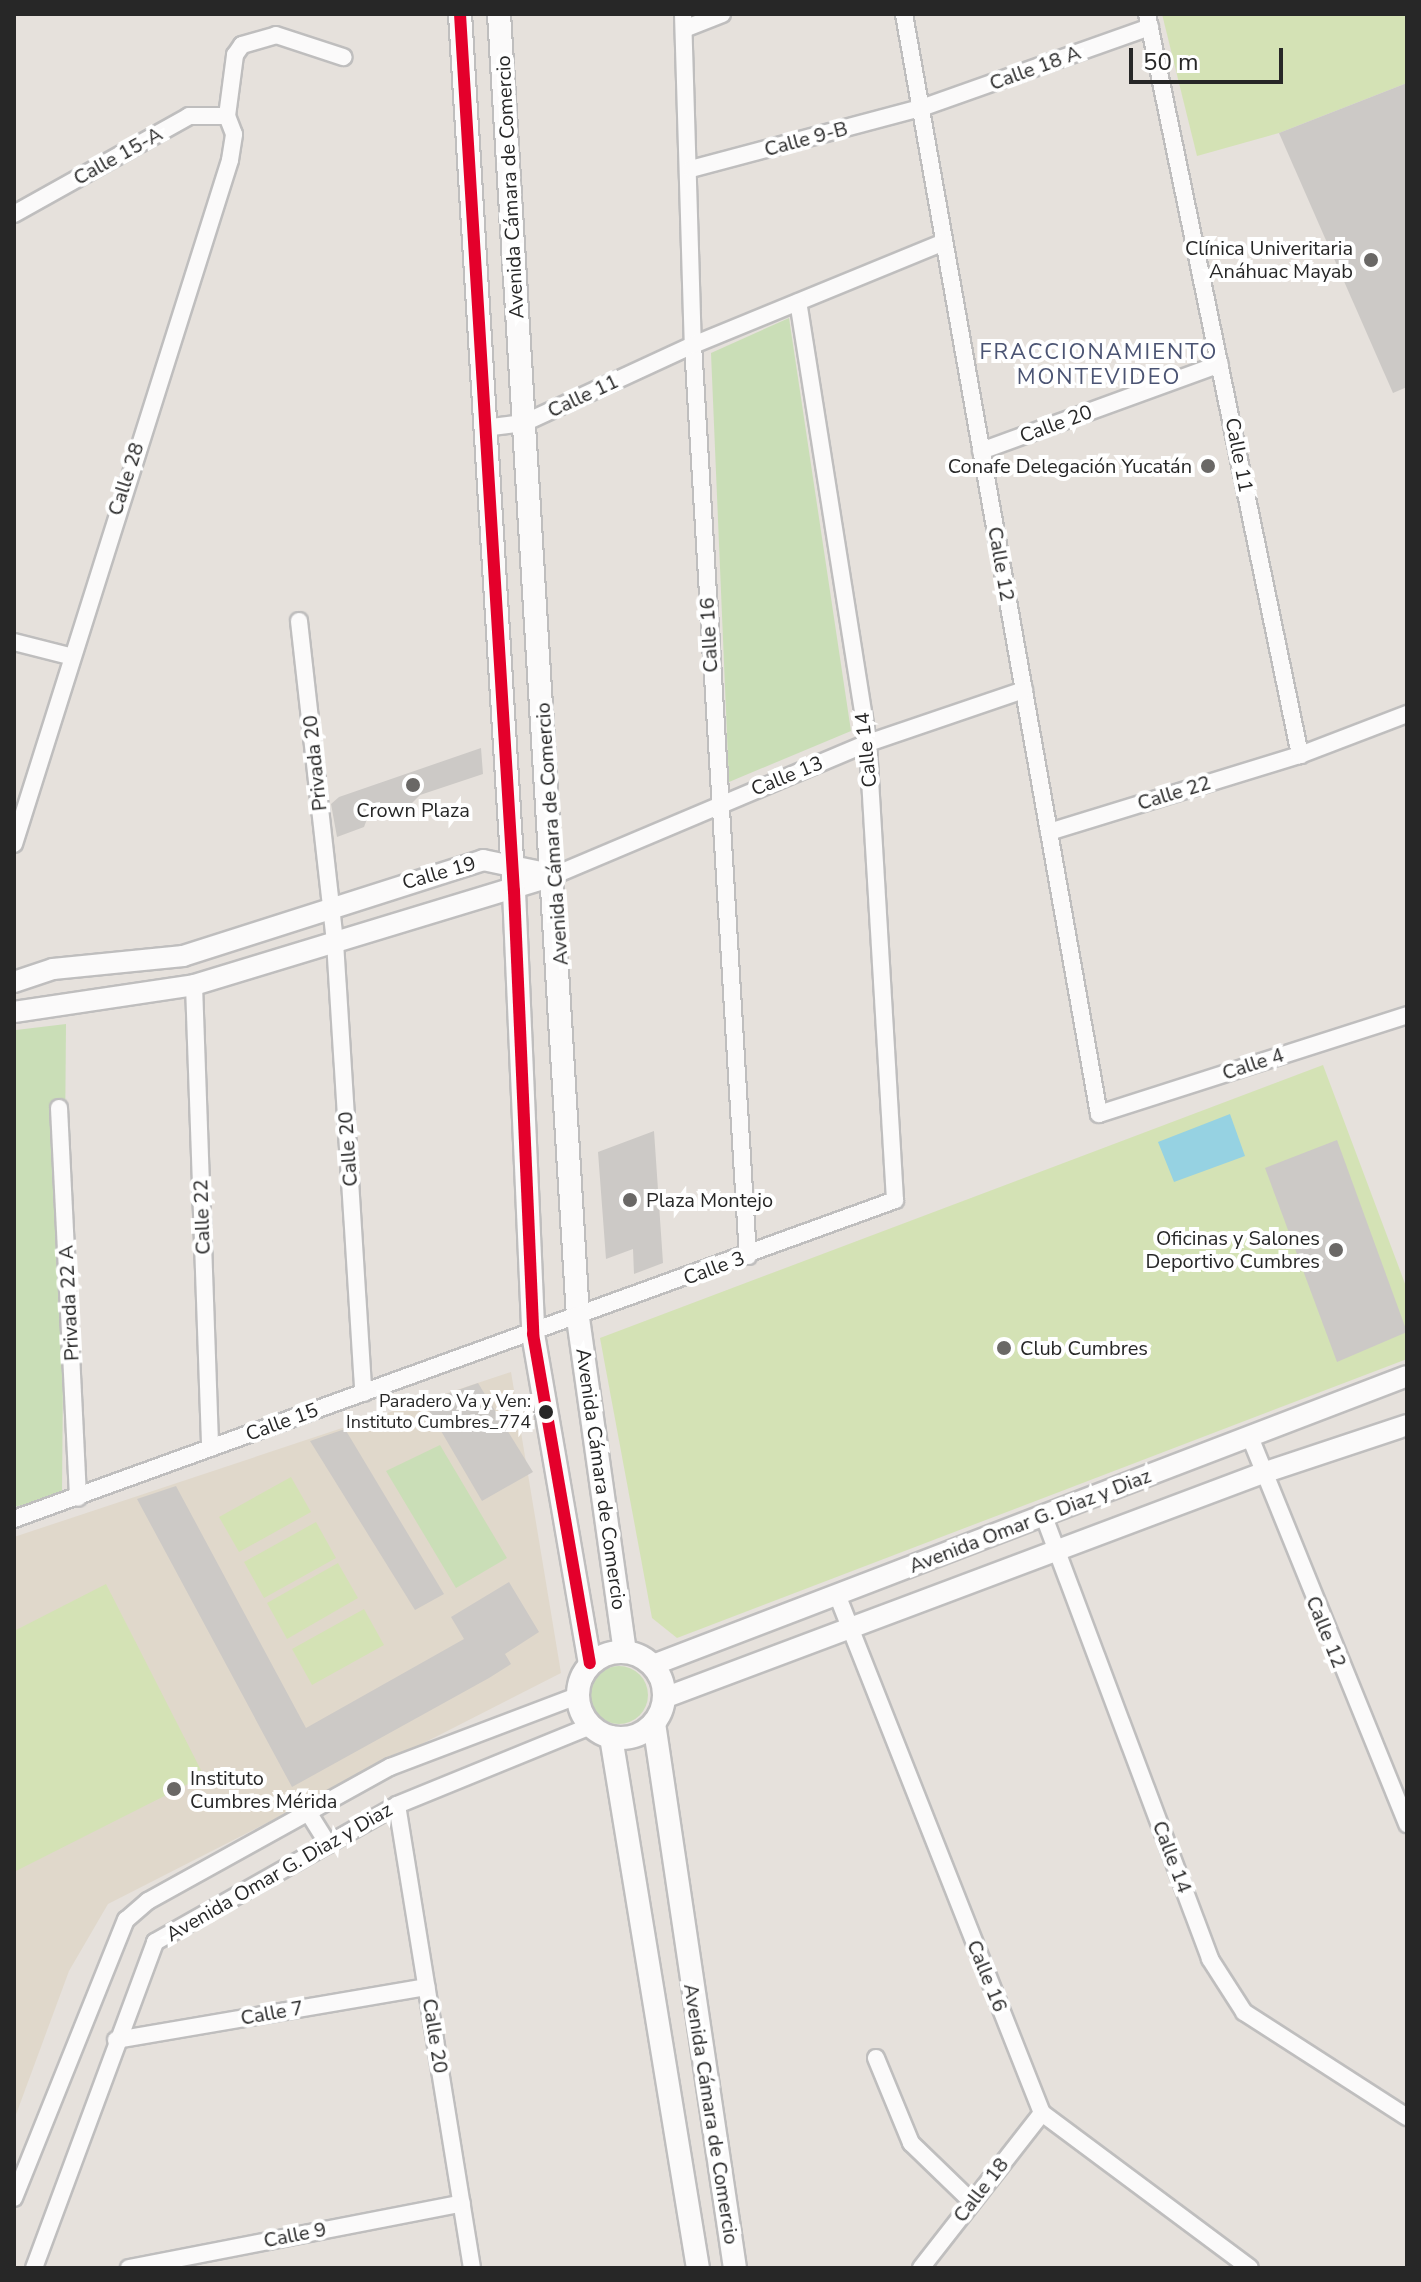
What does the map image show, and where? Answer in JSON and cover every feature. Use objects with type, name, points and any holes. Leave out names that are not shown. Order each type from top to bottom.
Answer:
[{"type":"main road","name":"Avenida Cámara de Comercio","points":[[460,14],[514,891],[533,1334],[590,1663]]},
{"type":"main road","name":"Avenida Cámara de Comercio","points":[[499,14],[555,875],[578,1318],[625,1651]]},
{"type":"main road","points":[[625,1651],[653,1665],[664,1698],[654,1723],[635,1736],[601,1732],[577,1696],[590,1663],[625,1651]]},
{"type":"main road","name":"Avenida Cámara de Comercio","points":[[654,1723],[735,2268]]},
{"type":"main road","name":"Avenida Cámara de Comercio","points":[[601,1732],[698,2268]]},
{"type":"street","points":[[684,22],[722,14]]},
{"type":"street","name":"Calle 12","points":[[904,14],[1099,1114]]},
{"type":"street","name":"Calle 11","points":[[1148,20],[1300,755]]},
{"type":"street","name":"Calle 18 A","points":[[921,108],[1148,20]]},
{"type":"street","name":"Calle 16","points":[[684,22],[691,169],[693,345],[748,1256]]},
{"type":"street","name":"Calle 28","points":[[14,844],[69,656],[230,160],[234,134],[227,116],[242,45],[276,35],[343,57]]},
{"type":"street","name":"Calle 9-B","points":[[691,169],[921,108]]},
{"type":"street","name":"Calle 15-A","points":[[14,214],[189,116],[227,116]]},
{"type":"street","name":"Calle 11","points":[[484,428],[524,423],[693,345],[944,242]]},
{"type":"street","name":"Calle 14","points":[[798,303],[868,743],[895,1200]]},
{"type":"street","name":"Calle 20","points":[[981,451],[1220,364]]},
{"type":"street","name":"Privada 20","points":[[299,621],[330,906]]},
{"type":"street","points":[[14,642],[69,656]]},
{"type":"street","name":"Calle 13","points":[[555,875],[719,803],[868,743],[1024,690]]},
{"type":"street","name":"Calle 22","points":[[1049,832],[1300,755],[1407,714]]},
{"type":"street","name":"Calle 19","points":[[14,982],[53,969],[183,956],[330,906],[483,860],[512,863],[555,875]]},
{"type":"street","name":"Calle 19","points":[[14,1012],[194,985],[483,894],[514,891],[555,875]]},
{"type":"street","name":"Calle 20","points":[[330,906],[335,942],[363,1393]]},
{"type":"street","name":"Calle 22","points":[[194,985],[210,1448]]},
{"type":"street","name":"Calle 4","points":[[1099,1114],[1407,1015]]},
{"type":"street","name":"Privada 22 A","points":[[59,1108],[78,1498]]},
{"type":"street","name":"Calle 3","points":[[533,1334],[895,1200]]},
{"type":"street","name":"Calle 15","points":[[14,1519],[533,1334]]},
{"type":"street","name":"Avenida Omar G. Diaz y Diaz","points":[[653,1665],[838,1597],[1043,1514],[1407,1376]]},
{"type":"street","name":"Avenida Omar G. Diaz y Diaz","points":[[664,1698],[1058,1553],[1263,1473],[1407,1425]]},
{"type":"street","name":"Calle 12","points":[[1250,1437],[1407,1824]]},
{"type":"street","name":"Calle 14","points":[[1043,1514],[1210,1959],[1244,2012],[1407,2117]]},
{"type":"street","name":"Calle 16","points":[[838,1597],[1042,2113]]},
{"type":"street","name":"Avenida Omar G. Diaz y Diaz","points":[[14,2198],[126,1920],[390,1767],[577,1696]]},
{"type":"street","name":"Avenida Omar G. Diaz y Diaz","points":[[34,2268],[116,2040],[155,1942],[397,1805],[601,1732]]},
{"type":"street","name":"Calle 20","points":[[397,1805],[472,2268]]},
{"type":"street","points":[[308,1812],[328,1844]]},
{"type":"street","name":"Calle 7","points":[[116,2040],[427,1987]]},
{"type":"street","points":[[876,2058],[911,2143],[971,2201]]},
{"type":"street","points":[[1042,2113],[1250,2268]]},
{"type":"street","name":"Calle 18","points":[[921,2268],[1042,2113]]},
{"type":"street","name":"Calle 9","points":[[129,2268],[462,2203]]},
{"type":"shaded area","name":"Instituto Cumbres Mérida","points":[[511,1372],[561,1673],[108,1904],[69,1971],[14,2120],[14,1537]]},
{"type":"green space","points":[[1162,14],[1407,14],[1407,83],[1279,133],[1197,156]]},
{"type":"green space","points":[[789,318],[851,731],[729,782],[711,353]]},
{"type":"green space","points":[[66,1024],[62,1495],[14,1507],[14,1040],[16,1030]]},
{"type":"green space","name":"Club Cumbres","points":[[1323,1065],[1407,1289],[1407,1359],[677,1638],[652,1618],[600,1338]]},
{"type":"green space","points":[[440,1445],[507,1558],[456,1588],[386,1471]]},
{"type":"green space","points":[[291,1477],[311,1512],[239,1552],[219,1517]]},
{"type":"green space","points":[[316,1522],[336,1558],[264,1598],[244,1562]]},
{"type":"green space","points":[[338,1563],[358,1598],[287,1639],[267,1603]]},
{"type":"green space","points":[[106,1584],[204,1776],[14,1872],[14,1631]]},
{"type":"green space","points":[[364,1609],[384,1645],[312,1685],[292,1649]]},
{"type":"green space","points":[[619,1666],[640,1674],[648,1695],[640,1716],[619,1724],[598,1716],[590,1695],[598,1674]]},
{"type":"water","points":[[1230,1114],[1245,1156],[1174,1182],[1158,1142]]},
{"type":"building","name":"Clínica Univeritaria Anáhuac Mayab","points":[[1407,83],[1407,387],[1393,393],[1279,133]]},
{"type":"building","name":"Crown Plaza","points":[[481,748],[483,774],[420,795],[409,806],[393,804],[369,814],[364,827],[337,837],[331,804],[339,797]]},
{"type":"building","name":"Plaza Montejo","points":[[654,1131],[663,1263],[634,1274],[633,1249],[606,1259],[598,1152]]},
{"type":"building","name":"Oficinas y Salones Deportivo Cumbres","points":[[1337,1140],[1407,1332],[1337,1362],[1265,1168]]},
{"type":"building","points":[[478,1383],[533,1472],[482,1501],[424,1402]]},
{"type":"building","points":[[345,1429],[444,1594],[415,1610],[310,1441]]},
{"type":"building","points":[[176,1486],[306,1728],[464,1639],[451,1617],[509,1582],[539,1632],[505,1654],[511,1664],[489,1678],[292,1787],[137,1499]]},
{"type":"transit line","points":[[460,14],[514,891],[533,1334],[590,1663]]},
{"type":"place","name":"Clínica Univeritaria Anáhuac Mayab","points":[[1371,260]]},
{"type":"place","name":"Conafe Delegación Yucatán","points":[[1208,466]]},
{"type":"place","name":"Crown Plaza","points":[[413,785]]},
{"type":"place","name":"Plaza Montejo","points":[[630,1200]]},
{"type":"place","name":"Oficinas y Salones Deportivo Cumbres","points":[[1336,1250]]},
{"type":"place","name":"Club Cumbres","points":[[1004,1348]]},
{"type":"place","name":"Paradero Va y Ven: Instituto Cumbres_774","points":[[546,1412]]},
{"type":"place","name":"Instituto Cumbres Mérida","points":[[174,1789]]},
{"type":"district","name":"FRACCIONAMIENTO MONTEVIDEO","points":[[1099,364]]}]
